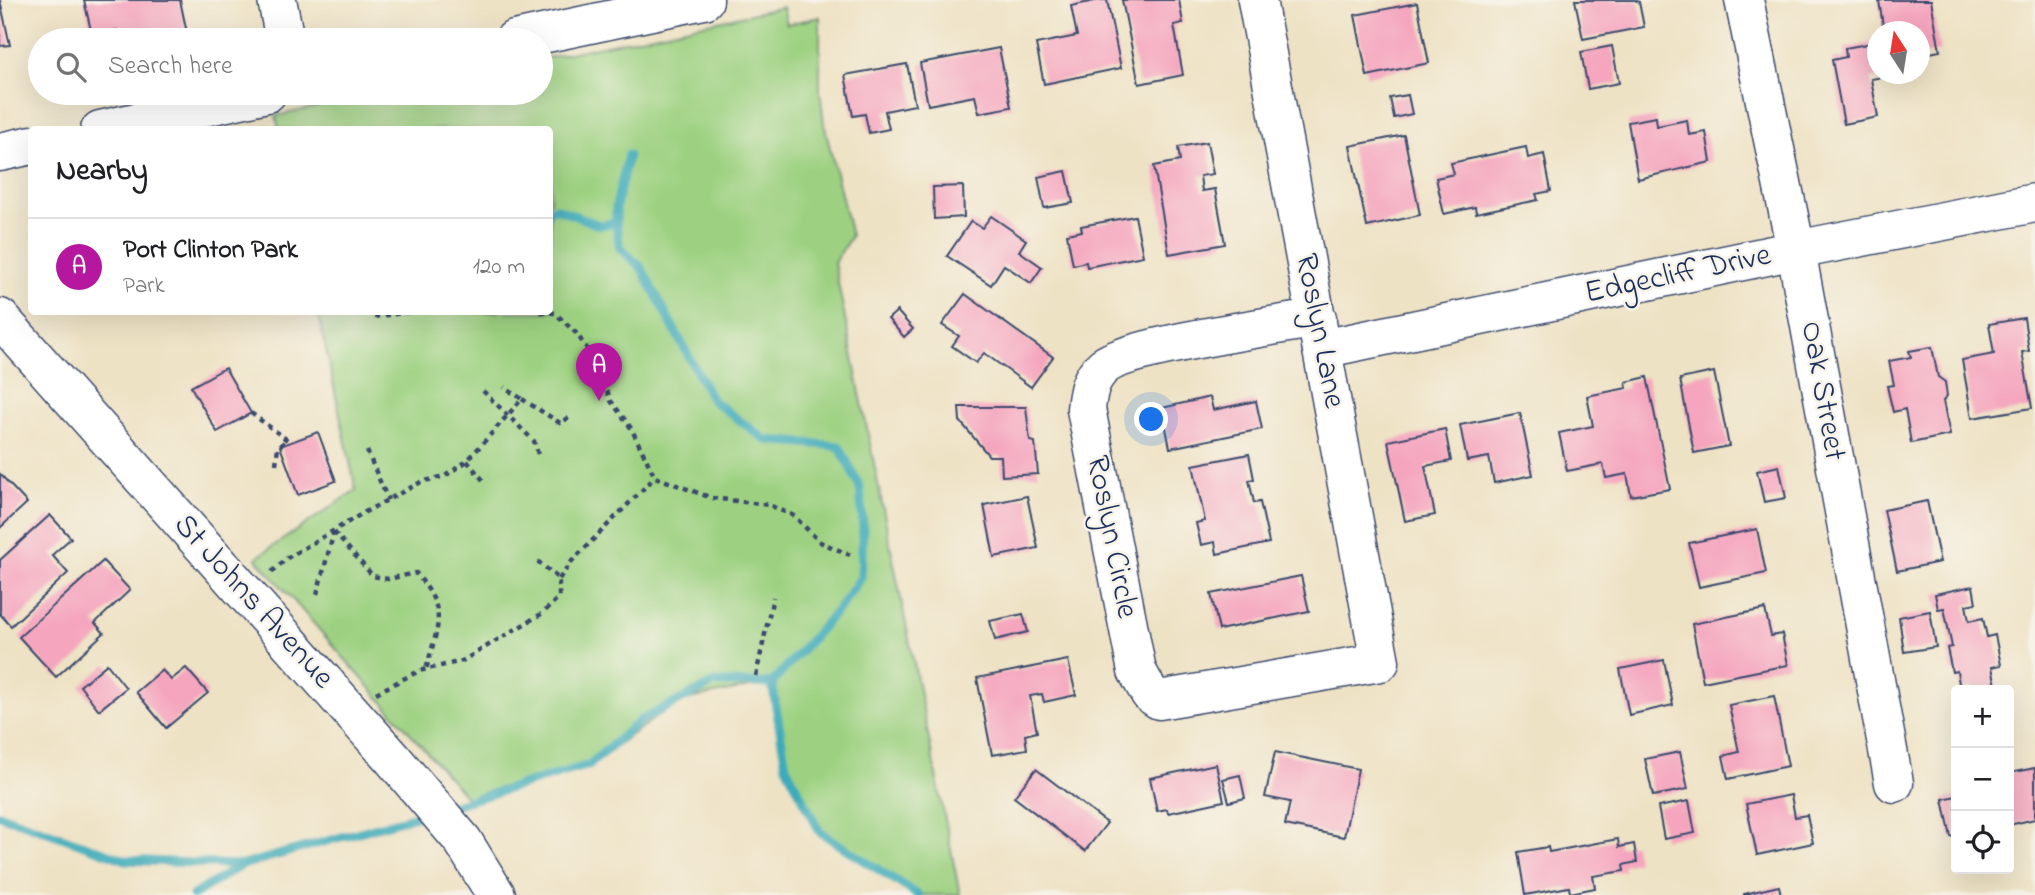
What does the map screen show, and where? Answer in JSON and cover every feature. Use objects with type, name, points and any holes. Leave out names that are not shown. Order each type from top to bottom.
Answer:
[{"type":"street","points":[[277,0],[283,28]]},
{"type":"street","points":[[553,32],[704,0]]},
{"type":"street","name":"Roslyn Lane","points":[[1257,0],[1380,662]]},
{"type":"street","name":"Oak Street","points":[[1744,0],[1796,250],[1894,783]]},
{"type":"street","points":[[118,126],[213,105]]},
{"type":"street","points":[[0,152],[28,146]]},
{"type":"street","name":"Edgecliff Drive","points":[[1319,334],[1796,250],[2035,202]]},
{"type":"street","name":"St Johns Avenue","points":[[0,318],[248,593],[366,706],[463,841],[492,887]]},
{"type":"street","name":"Roslyn Circle","points":[[1319,334],[1135,353],[1105,365],[1088,385],[1086,409],[1137,671],[1150,694],[1159,700],[1380,662]]},
{"type":"path","points":[[553,313],[595,360],[611,401],[631,428],[655,477],[712,498],[769,505],[794,516],[820,542],[850,555]]},
{"type":"path","points":[[374,317],[388,315]]},
{"type":"path","points":[[504,387],[560,423],[570,417]]},
{"type":"path","points":[[483,391],[534,441],[538,454]]},
{"type":"path","points":[[248,593],[287,558],[421,482],[445,476],[467,461],[522,399]]},
{"type":"path","points":[[251,413],[288,441],[278,447],[276,464]]},
{"type":"path","points":[[367,451],[388,500]]},
{"type":"path","points":[[467,461],[483,480]]},
{"type":"path","points":[[366,706],[426,670],[462,661],[543,613],[559,597],[559,579],[572,561],[655,477]]},
{"type":"path","points":[[317,594],[334,532]]},
{"type":"path","points":[[334,532],[373,576],[388,579],[416,573],[435,597],[440,617],[426,670]]},
{"type":"path","points":[[536,559],[559,579]]},
{"type":"path","points":[[756,676],[773,597]]},
{"type":"green space","points":[[783,7],[787,24],[820,17],[820,91],[824,123],[851,236],[834,263],[960,895],[921,895],[820,832],[786,766],[771,683],[679,701],[589,765],[469,800],[256,558],[356,490],[319,315],[553,315],[553,126],[278,126],[276,116],[327,105],[553,105],[553,56]]},
{"type":"building","points":[[0,0],[10,45],[0,46]]},
{"type":"building","points":[[84,0],[180,0],[186,28],[90,28]]},
{"type":"building","points":[[1107,0],[1121,68],[1044,84],[1036,44],[1077,36],[1071,6]]},
{"type":"building","points":[[1122,0],[1179,0],[1183,23],[1174,25],[1183,75],[1139,84]]},
{"type":"building","points":[[1575,0],[1635,0],[1639,2],[1644,27],[1583,39]]},
{"type":"building","points":[[1931,0],[1940,51],[1930,53],[1930,21],[1882,21],[1879,1]]},
{"type":"building","points":[[1417,3],[1429,63],[1367,76],[1355,15]]},
{"type":"building","points":[[1867,44],[1867,84],[1872,84],[1878,117],[1844,124],[1832,60],[1846,57],[1845,48]]},
{"type":"building","points":[[1612,46],[1619,83],[1588,89],[1581,52]]},
{"type":"building","points":[[999,48],[1011,107],[979,113],[975,96],[928,105],[920,63]]},
{"type":"building","points":[[907,64],[915,105],[885,111],[889,129],[869,133],[865,114],[853,116],[845,75]]},
{"type":"building","points":[[1408,95],[1412,114],[1394,118],[1390,98]]},
{"type":"building","points":[[1656,117],[1657,126],[1687,120],[1689,135],[1706,132],[1711,162],[1638,179],[1628,122]]},
{"type":"building","points":[[1404,135],[1420,215],[1367,227],[1350,146]]},
{"type":"building","points":[[1207,142],[1213,174],[1200,176],[1202,191],[1215,189],[1225,244],[1169,254],[1154,166],[1180,161],[1178,147]]},
{"type":"building","points":[[1526,147],[1528,158],[1544,154],[1551,191],[1536,194],[1538,200],[1476,213],[1475,207],[1444,214],[1436,178],[1454,174],[1451,163]]},
{"type":"building","points":[[1066,171],[1073,203],[1044,208],[1038,177]]},
{"type":"building","points":[[963,186],[964,217],[934,219],[933,187]]},
{"type":"building","points":[[991,216],[1026,240],[1019,251],[1042,267],[1031,283],[1004,265],[991,285],[947,256],[971,221],[982,228]]},
{"type":"building","points":[[1135,216],[1143,256],[1087,267],[1086,262],[1073,265],[1067,234],[1082,231],[1081,226]]},
{"type":"building","points":[[965,294],[1053,357],[1031,387],[984,353],[976,363],[952,346],[959,336],[942,325]]},
{"type":"building","points":[[897,311],[913,329],[904,337],[888,319]]},
{"type":"building","points":[[2024,318],[2029,351],[2022,352],[2032,408],[1972,418],[1962,360],[1994,354],[1989,324]]},
{"type":"building","points":[[1932,347],[1938,377],[1945,382],[1947,396],[1943,401],[1950,435],[1911,443],[1905,409],[1893,412],[1887,386],[1894,385],[1889,361],[1911,357],[1909,351]]},
{"type":"building","points":[[225,368],[251,413],[217,432],[191,387]]},
{"type":"building","points":[[1714,372],[1729,446],[1694,453],[1680,379]]},
{"type":"building","points":[[1647,377],[1670,489],[1631,496],[1627,474],[1606,478],[1603,464],[1567,471],[1559,433],[1593,426],[1587,396],[1627,388],[1626,382]]},
{"type":"building","points":[[1210,397],[1213,410],[1256,401],[1262,429],[1170,448],[1162,408]]},
{"type":"building","points":[[959,407],[1026,407],[1030,441],[1035,442],[1038,474],[1002,476],[1001,456],[989,456],[960,421]]},
{"type":"building","points":[[1520,413],[1533,475],[1494,483],[1489,457],[1467,461],[1460,425]]},
{"type":"building","points":[[1445,429],[1451,461],[1425,466],[1435,515],[1405,521],[1388,441]]},
{"type":"building","points":[[318,432],[336,481],[298,495],[280,446]]},
{"type":"building","points":[[1249,454],[1254,479],[1249,480],[1254,503],[1260,502],[1269,543],[1217,554],[1215,542],[1201,545],[1196,523],[1205,521],[1193,465]]},
{"type":"building","points":[[1779,466],[1786,498],[1764,502],[1757,471]]},
{"type":"building","points":[[0,474],[27,503],[0,528]]},
{"type":"building","points":[[1027,496],[1038,548],[994,557],[984,505]]},
{"type":"building","points":[[1927,501],[1940,562],[1897,571],[1884,510]]},
{"type":"building","points":[[50,515],[71,538],[52,555],[68,573],[11,626],[0,614],[0,560]]},
{"type":"building","points":[[1757,529],[1766,573],[1699,587],[1689,543]]},
{"type":"building","points":[[103,561],[130,590],[95,623],[104,633],[56,677],[19,637]]},
{"type":"building","points":[[1301,576],[1309,611],[1219,630],[1211,594]]},
{"type":"building","points":[[1973,586],[1976,603],[1966,605],[1969,621],[1983,618],[1987,637],[1995,635],[2001,665],[1992,667],[1996,685],[1959,685],[1957,671],[1952,672],[1947,648],[1952,647],[1944,608],[1938,609],[1935,594]]},
{"type":"building","points":[[1765,609],[1771,636],[1782,634],[1788,665],[1703,682],[1692,624]]},
{"type":"building","points":[[1930,611],[1936,647],[1904,652],[1899,617]]},
{"type":"building","points":[[1023,614],[1028,632],[995,640],[990,621]]},
{"type":"building","points":[[1068,660],[1076,695],[1044,702],[1042,694],[1030,696],[1037,732],[1025,735],[1027,749],[992,755],[977,678]]},
{"type":"building","points":[[1664,660],[1673,705],[1629,715],[1620,669]]},
{"type":"building","points":[[107,664],[126,688],[99,710],[80,686]]},
{"type":"building","points":[[186,668],[208,693],[166,728],[136,692],[162,670],[171,680]]},
{"type":"building","points":[[1774,696],[1788,766],[1728,779],[1723,756],[1739,752],[1729,705]]},
{"type":"building","points":[[1275,752],[1358,769],[1344,837],[1285,825],[1290,802],[1265,797]]},
{"type":"building","points":[[1680,752],[1688,789],[1653,796],[1645,759]]},
{"type":"building","points":[[1216,764],[1224,801],[1168,813],[1167,809],[1157,811],[1150,778]]},
{"type":"building","points":[[2035,768],[2035,819],[2014,824],[2014,811],[2014,772]]},
{"type":"building","points":[[1036,769],[1107,823],[1085,851],[1014,797]]},
{"type":"building","points":[[1240,775],[1245,798],[1229,802],[1223,779]]},
{"type":"building","points":[[1791,795],[1795,817],[1807,815],[1813,843],[1757,855],[1746,804]]},
{"type":"building","points":[[1951,797],[1951,837],[1943,799]]},
{"type":"building","points":[[1689,801],[1695,833],[1664,839],[1658,807]]},
{"type":"building","points":[[1618,839],[1619,847],[1634,844],[1637,862],[1623,865],[1624,871],[1593,876],[1595,888],[1570,893],[1569,887],[1525,895],[1518,852],[1548,847],[1549,852]]},
{"type":"building","points":[[1779,886],[1781,895],[1744,895],[1744,894]]},
{"type":"waterway","points":[[616,223],[616,206],[628,155]]},
{"type":"waterway","points":[[553,209],[599,225],[616,223],[620,248],[641,267],[712,400],[766,440],[839,446],[860,487],[863,526],[861,577],[841,606],[772,683]]},
{"type":"waterway","points":[[447,807],[589,765],[641,720],[714,683],[772,683],[786,766],[820,832],[918,895]]},
{"type":"waterway","points":[[193,895],[242,865],[427,813]]},
{"type":"waterway","points":[[0,815],[126,860],[240,865]]},
{"type":"place","name":"Port Clinton Park","points":[[599,401]]}]
